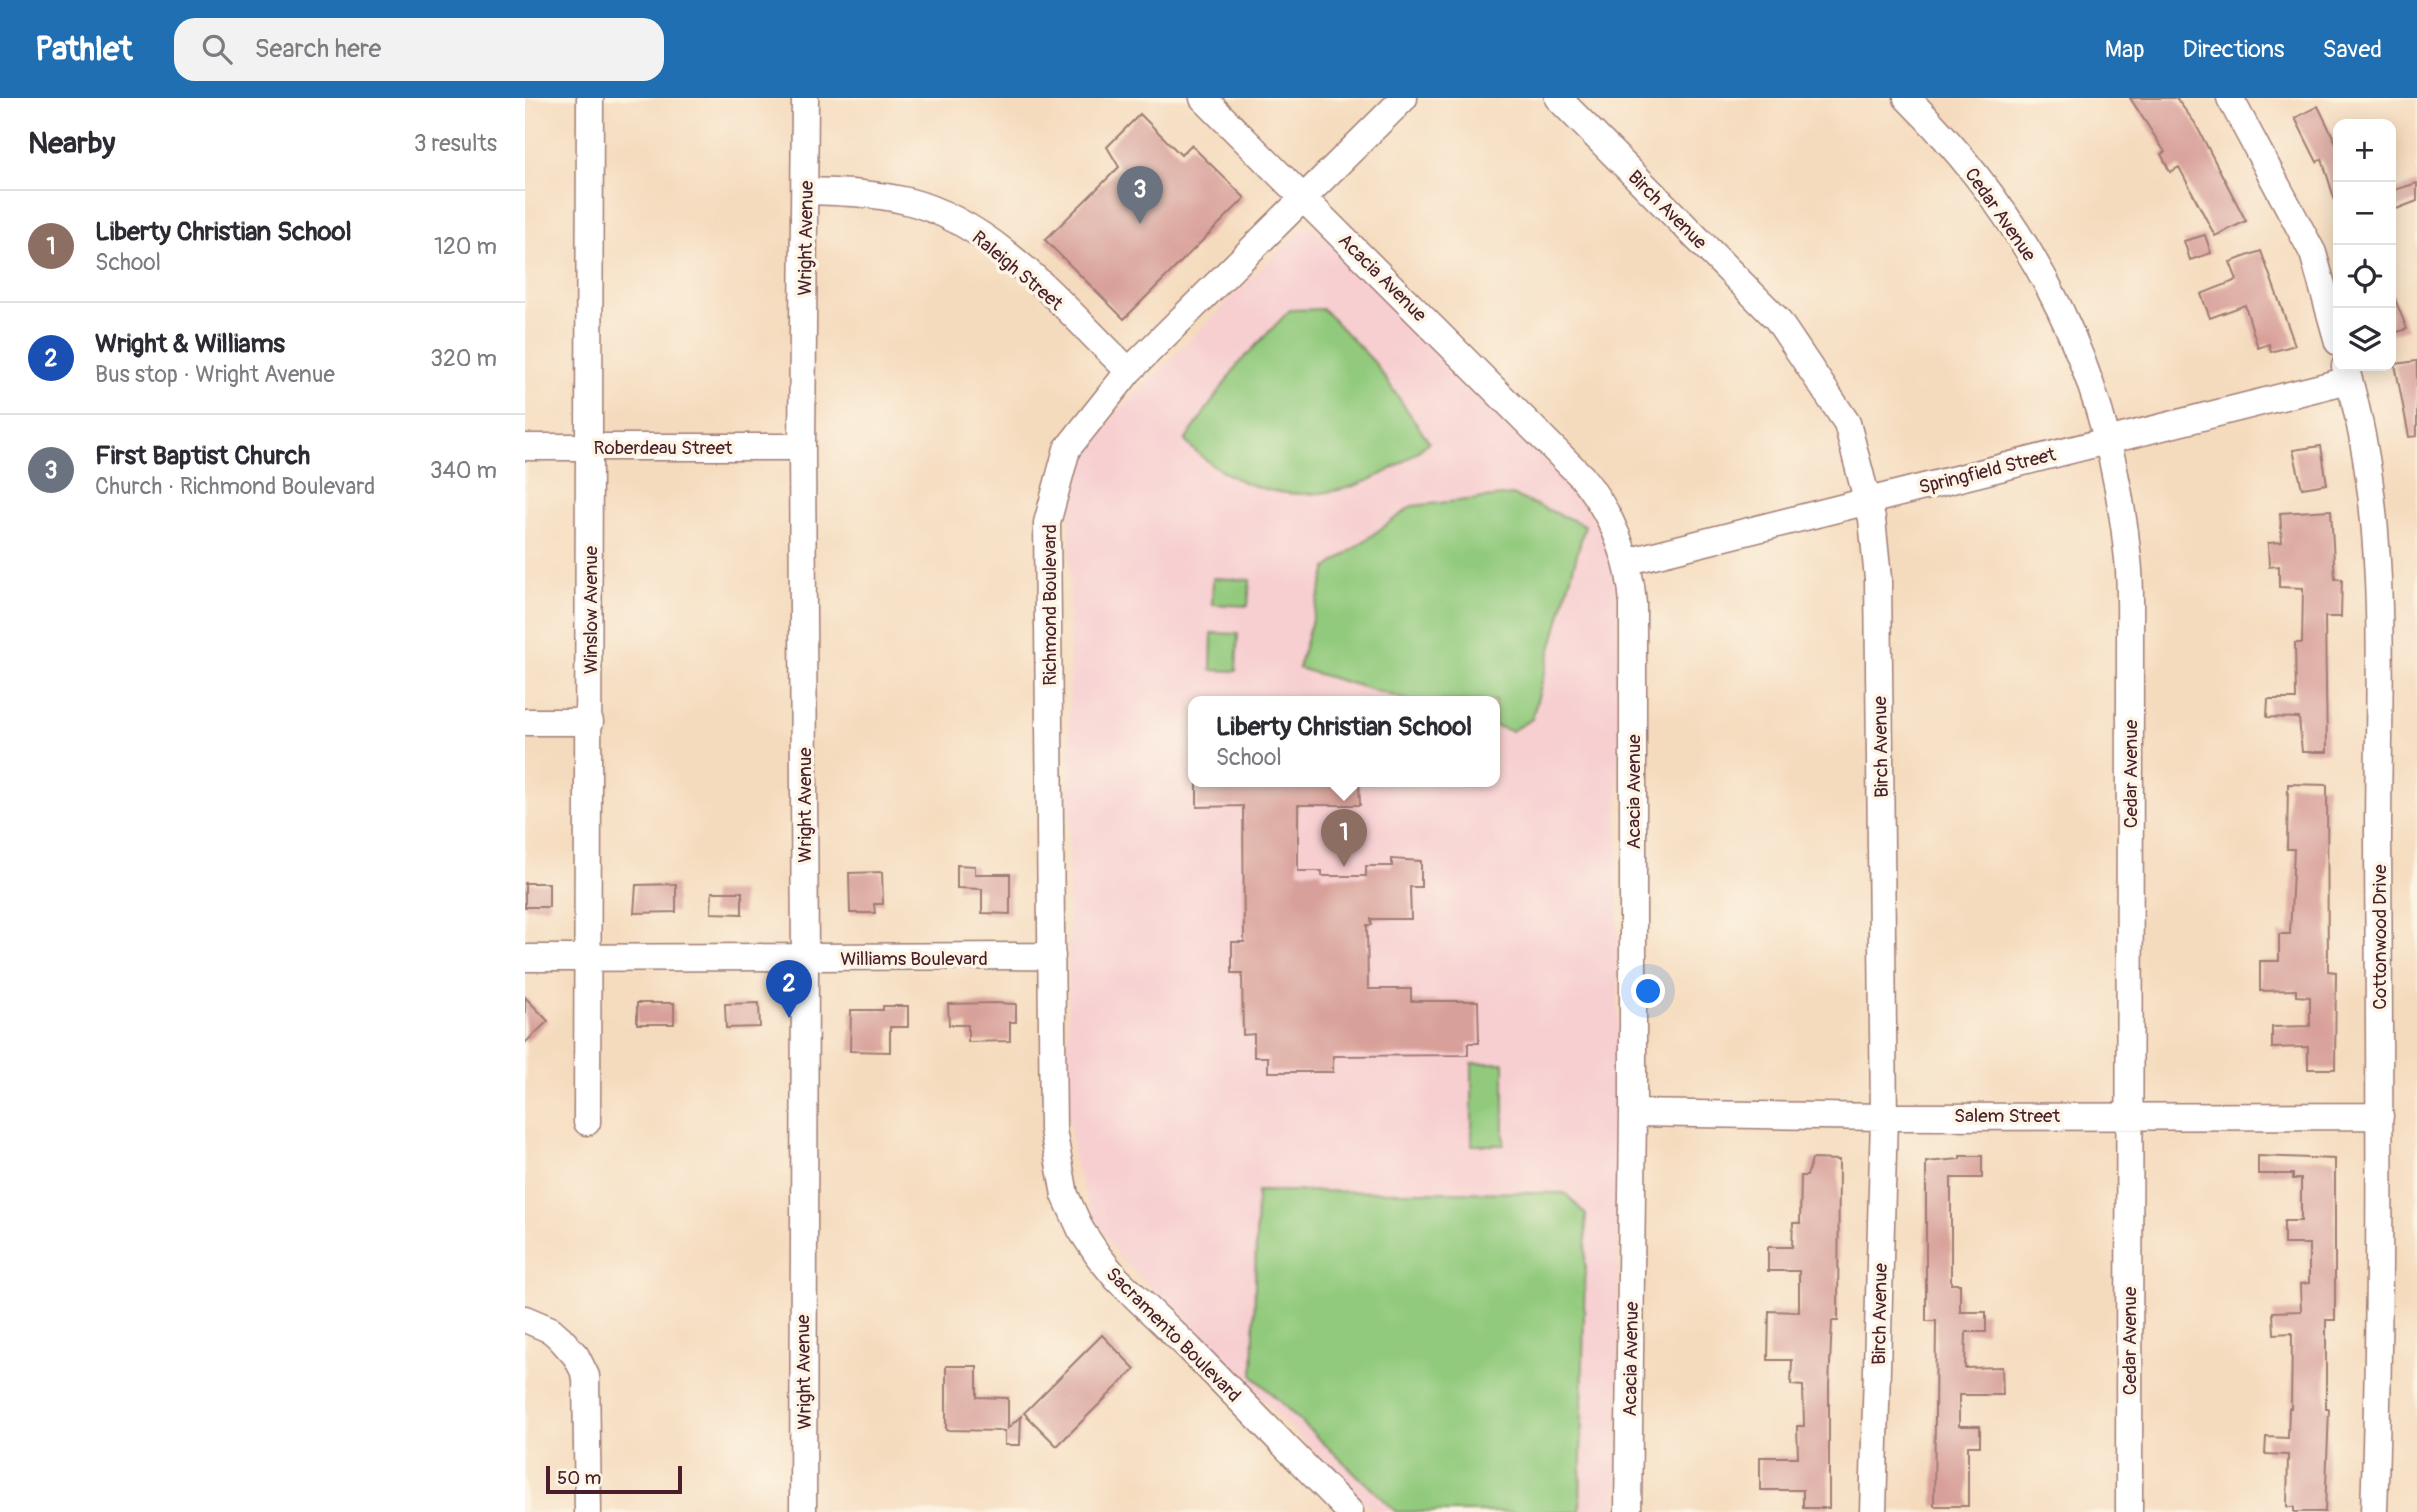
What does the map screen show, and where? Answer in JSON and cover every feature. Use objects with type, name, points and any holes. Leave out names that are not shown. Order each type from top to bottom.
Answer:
[{"type":"street","name":"Winslow Avenue","points":[[587,1122],[590,98]]},
{"type":"street","name":"Wright Avenue","points":[[803,1512],[806,958],[802,447],[805,98]]},
{"type":"street","name":"Acacia Avenue","points":[[1203,98],[1582,477],[1603,506],[1626,562],[1633,604],[1633,1113],[1628,1512]]},
{"type":"street","name":"Richmond Boulevard","points":[[1052,956],[1047,523],[1067,449],[1129,372],[1404,98]]},
{"type":"street","name":"Birch Avenue","points":[[1558,98],[1777,319],[1847,423],[1873,519],[1878,579],[1884,1116],[1873,1512]]},
{"type":"street","name":"Cedar Avenue","points":[[1907,98],[1957,152],[2013,226],[2052,289],[2083,358],[2107,441],[2121,504],[2129,562],[2129,1512]]},
{"type":"street","points":[[2240,102],[2313,253],[2333,324]]},
{"type":"street","name":"Raleigh Street","points":[[806,191],[887,197],[910,202],[961,223],[1003,251],[1129,372]]},
{"type":"street","name":"Springfield Street","points":[[1626,562],[2107,441],[2347,373]]},
{"type":"street","name":"Cottonwood Drive","points":[[2347,373],[2363,442],[2377,557],[2380,1116],[2374,1512]]},
{"type":"street","name":"Roberdeau Street","points":[[525,447],[802,447]]},
{"type":"street","points":[[525,722],[590,722]]},
{"type":"street","name":"Williams Boulevard","points":[[525,958],[1052,956]]},
{"type":"street","name":"Sacramento Boulevard","points":[[1052,956],[1055,1151],[1065,1195],[1081,1230],[1117,1279],[1191,1349],[1350,1512]]},
{"type":"street","name":"Salem Street","points":[[1633,1113],[2380,1116]]},
{"type":"street","points":[[525,1319],[551,1330],[576,1356],[586,1376],[588,1512]]},
{"type":"shaded area","points":[[1308,227],[1315,229],[1576,492],[1601,530],[1615,576],[1618,620],[1618,1512],[1374,1512],[1117,1254],[1091,1212],[1074,1161],[1068,1115],[1070,521],[1080,472],[1093,446],[1120,409],[1301,229]]},
{"type":"green space","points":[[1323,309],[1374,362],[1429,442],[1400,464],[1370,480],[1338,490],[1306,494],[1274,491],[1243,482],[1213,465],[1185,441],[1238,364],[1290,310]]},
{"type":"green space","points":[[1512,495],[1585,525],[1532,719],[1511,731],[1500,728],[1500,696],[1393,696],[1298,668],[1327,568],[1412,506]]},
{"type":"green space","points":[[1213,578],[1250,580],[1248,606],[1212,604]]},
{"type":"green space","points":[[1212,633],[1238,634],[1236,671],[1211,670]]},
{"type":"green space","points":[[1472,1063],[1504,1063],[1504,1145],[1472,1145]]},
{"type":"green space","points":[[1257,1191],[1565,1193],[1586,1215],[1580,1512],[1396,1512],[1253,1376]]},
{"type":"building","points":[[2130,98],[2176,98],[2195,123],[2246,221],[2215,236],[2179,167],[2170,172],[2161,154],[2165,152]]},
{"type":"building","points":[[2318,106],[2333,137],[2333,195],[2322,159],[2317,162],[2295,118]]},
{"type":"building","points":[[1140,114],[1181,155],[1191,145],[1245,198],[1124,319],[1045,240],[1119,167],[1107,147]]},
{"type":"building","points":[[2417,183],[2417,201],[2396,209],[2396,189]]},
{"type":"building","points":[[2205,235],[2211,253],[2190,260],[2184,241]]},
{"type":"building","points":[[2261,251],[2295,345],[2271,352],[2269,344],[2258,348],[2245,305],[2210,318],[2201,294],[2237,280],[2230,262]]},
{"type":"building","points":[[2396,302],[2407,329],[2396,332]]},
{"type":"building","points":[[2417,361],[2417,436],[2409,437],[2396,364]]},
{"type":"building","points":[[2321,446],[2327,484],[2302,488],[2293,450]]},
{"type":"building","points":[[2331,510],[2335,579],[2342,579],[2341,617],[2325,617],[2327,752],[2302,752],[2299,718],[2267,717],[2268,699],[2296,699],[2295,643],[2302,643],[2303,588],[2279,587],[2279,566],[2269,567],[2268,543],[2282,542],[2280,513]]},
{"type":"building","points":[[2288,784],[2327,785],[2328,971],[2336,972],[2335,1069],[2308,1069],[2308,1047],[2272,1048],[2272,1027],[2310,1026],[2310,997],[2296,996],[2296,990],[2260,991],[2260,961],[2279,961],[2279,934],[2290,934],[2294,849],[2287,849]]},
{"type":"building","points":[[1197,787],[1359,787],[1360,805],[1298,805],[1298,871],[1322,871],[1322,876],[1366,876],[1366,866],[1392,866],[1392,859],[1421,861],[1421,887],[1410,887],[1411,919],[1371,919],[1372,925],[1367,925],[1368,989],[1411,989],[1411,1001],[1478,1001],[1479,1043],[1468,1043],[1468,1055],[1333,1056],[1333,1072],[1268,1072],[1268,1057],[1254,1057],[1254,1034],[1243,1035],[1242,973],[1232,973],[1232,942],[1244,942],[1243,806],[1197,807]]},
{"type":"building","points":[[957,865],[975,866],[975,874],[1010,874],[1010,914],[982,913],[982,889],[957,888]]},
{"type":"building","points":[[882,872],[883,904],[874,904],[875,913],[850,913],[849,873]]},
{"type":"building","points":[[525,883],[549,883],[549,907],[525,907]]},
{"type":"building","points":[[676,884],[676,912],[634,913],[636,885]]},
{"type":"building","points":[[712,892],[742,892],[742,914],[711,913]]},
{"type":"building","points":[[525,997],[548,1021],[525,1043]]},
{"type":"building","points":[[637,1003],[674,1003],[674,1024],[637,1024]]},
{"type":"building","points":[[759,1003],[760,1027],[726,1028],[725,1004]]},
{"type":"building","points":[[948,1004],[1016,1004],[1016,1022],[1010,1022],[1010,1041],[968,1042],[968,1025],[949,1025]]},
{"type":"building","points":[[883,1006],[908,1006],[908,1027],[890,1027],[890,1052],[850,1051],[851,1010],[883,1010]]},
{"type":"building","points":[[1960,1156],[1982,1156],[1982,1178],[1951,1178],[1951,1284],[1960,1284],[1960,1312],[1986,1312],[1986,1332],[1966,1332],[1965,1368],[2002,1367],[2003,1395],[1959,1395],[1959,1426],[1980,1426],[1980,1446],[1968,1446],[1968,1506],[1934,1506],[1936,1321],[1926,1321],[1926,1162],[1960,1159]]},
{"type":"building","points":[[2258,1156],[2335,1159],[2335,1320],[2326,1320],[2326,1409],[2329,1409],[2325,1512],[2294,1512],[2294,1507],[2287,1507],[2288,1455],[2265,1454],[2266,1437],[2288,1438],[2291,1408],[2292,1333],[2274,1334],[2273,1312],[2301,1311],[2300,1284],[2309,1283],[2309,1244],[2284,1244],[2284,1221],[2301,1221],[2301,1179],[2293,1179],[2293,1174],[2258,1174]]},
{"type":"building","points":[[1812,1159],[1839,1160],[1838,1321],[1832,1321],[1829,1508],[1803,1508],[1803,1490],[1760,1490],[1760,1457],[1798,1457],[1797,1426],[1804,1426],[1803,1386],[1791,1385],[1792,1360],[1768,1360],[1769,1311],[1799,1312],[1799,1271],[1768,1271],[1768,1247],[1792,1247],[1793,1223],[1800,1223],[1801,1176],[1807,1176]]},
{"type":"building","points":[[1102,1335],[1135,1369],[1057,1446],[1024,1413]]},
{"type":"building","points":[[946,1366],[977,1366],[977,1397],[1008,1398],[1008,1428],[1021,1416],[1020,1445],[1005,1445],[1005,1431],[946,1430]]},
{"type":"place","name":"First Baptist Church","points":[[1140,224]]},
{"type":"place","name":"Liberty Christian School","points":[[1344,867]]},
{"type":"place","name":"Wright & Williams","points":[[789,1018]]}]
